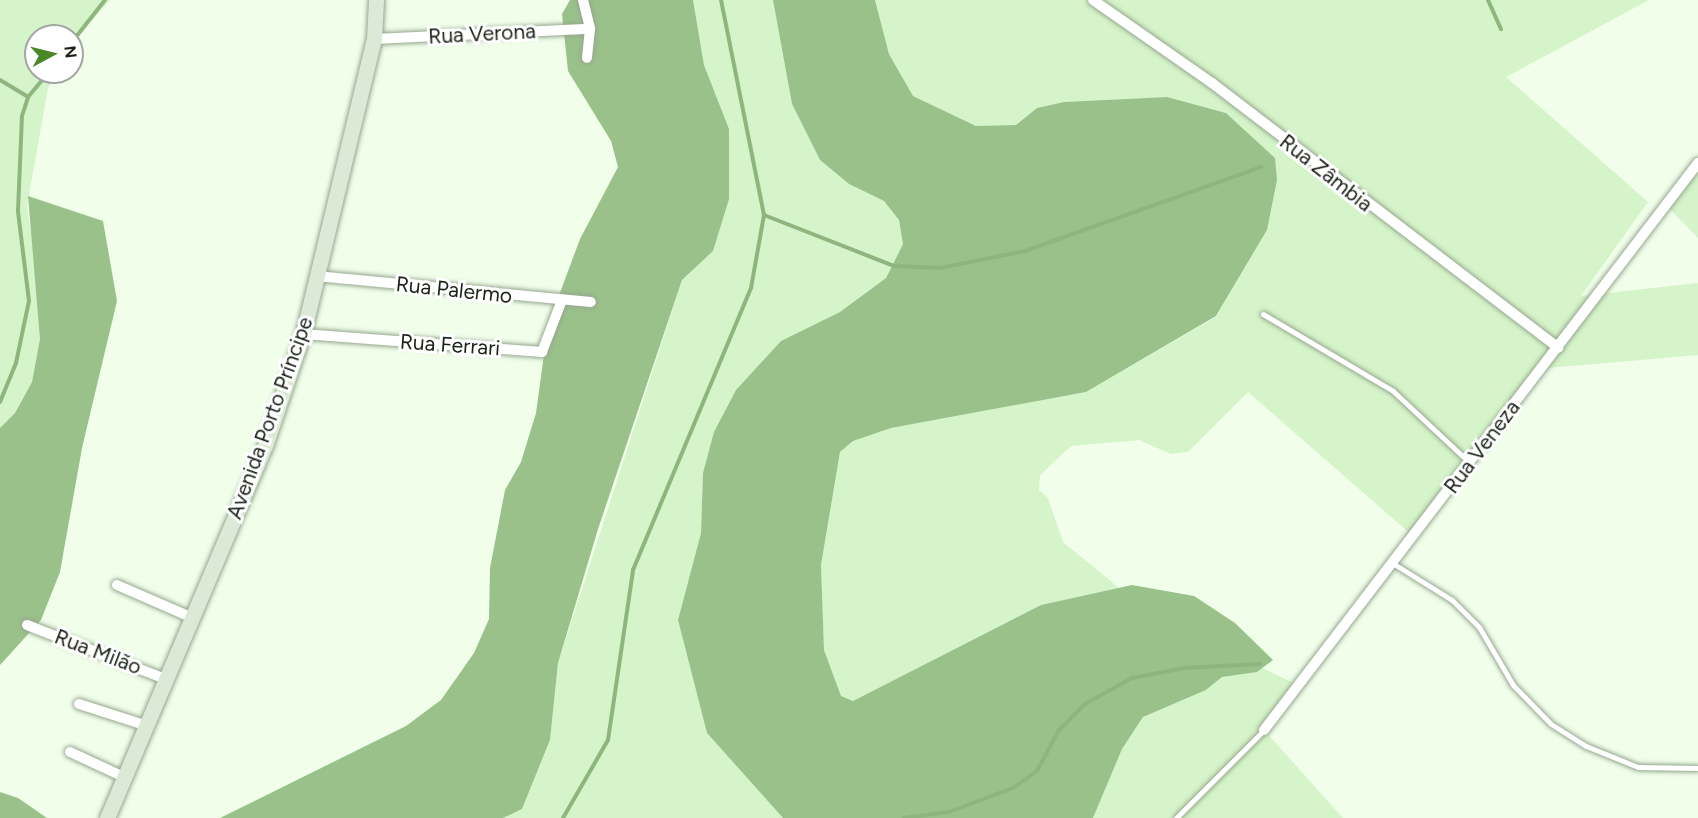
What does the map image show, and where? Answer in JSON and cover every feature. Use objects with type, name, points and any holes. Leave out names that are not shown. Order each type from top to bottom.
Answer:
[{"type":"street","name":"Avenida Porto Príncipe","points":[[107,818],[168,680],[266,443],[303,334],[374,39],[376,0]]},
{"type":"street","points":[[583,0],[590,29],[587,58]]},
{"type":"street","name":"Rua Zâmbia","points":[[1093,0],[1212,83],[1558,348]]},
{"type":"street","name":"Rua Verona","points":[[374,39],[590,29]]},
{"type":"street","name":"Rua Veneza","points":[[1264,730],[1394,564],[1698,163]]},
{"type":"street","name":"Rua Palermo","points":[[316,276],[591,302]]},
{"type":"street","name":"Rua Ferrari","points":[[303,334],[542,352],[562,300]]},
{"type":"street","points":[[117,585],[193,618]]},
{"type":"street","name":"Rua Milão","points":[[27,625],[168,680]]},
{"type":"street","points":[[79,704],[148,726]]},
{"type":"street","points":[[70,752],[124,777]]},
{"type":"lane","points":[[1263,314],[1393,391],[1470,463]]},
{"type":"lane","points":[[1394,564],[1452,600],[1473,620],[1513,685],[1551,724],[1586,746],[1638,767],[1698,768]]},
{"type":"lane","points":[[1176,818],[1264,730]]},
{"type":"green space","points":[[0,0],[110,0],[84,29],[84,24],[24,24],[24,84],[50,84],[27,206],[41,302],[40,340],[32,382],[15,413],[0,428]]},
{"type":"green space","points":[[570,0],[693,0],[704,65],[729,129],[729,199],[713,251],[682,280],[598,529],[558,663],[550,740],[522,809],[503,818],[220,818],[406,726],[441,700],[474,653],[489,619],[490,568],[505,490],[521,462],[536,413],[548,325],[580,239],[618,167],[611,141],[568,71],[562,14]]},
{"type":"green space","points":[[693,0],[773,0],[792,104],[820,160],[849,184],[884,201],[899,220],[903,244],[886,278],[840,312],[781,341],[703,473],[701,533],[678,620],[707,733],[783,818],[503,818],[522,809],[550,741],[558,663],[682,280],[713,251],[729,129],[704,65]]},
{"type":"green space","points":[[773,0],[875,0],[889,54],[913,96],[976,126],[1016,125],[1037,108],[1064,102],[1167,97],[1226,113],[1275,158],[1277,180],[1267,230],[1216,316],[1086,392],[891,428],[853,441],[840,452],[821,565],[824,650],[841,696],[853,701],[1041,605],[1132,585],[1194,596],[1235,623],[1273,660],[1257,672],[1222,677],[1206,690],[1143,717],[1122,749],[1093,818],[783,818],[707,733],[678,620],[701,533],[703,473],[714,432],[736,390],[781,341],[840,312],[886,278],[903,244],[899,220],[884,201],[849,184],[820,160],[792,104]]},
{"type":"green space","points":[[875,0],[1649,0],[1506,77],[1648,202],[1581,296],[1698,283],[1698,355],[1536,369],[1413,536],[1248,392],[1188,452],[1171,454],[1139,440],[1071,446],[1040,475],[1039,490],[1048,498],[1063,542],[1119,588],[1041,605],[853,701],[841,696],[824,650],[821,565],[840,452],[853,441],[891,428],[1086,392],[1216,317],[1267,230],[1275,158],[1226,113],[1167,97],[1064,102],[1037,108],[1016,125],[976,126],[913,96],[889,54]]},
{"type":"green space","points":[[1698,162],[1698,238],[1665,204]]},
{"type":"green space","points":[[28,196],[103,221],[117,301],[82,448],[60,572],[41,620],[0,665],[0,428],[15,413],[32,382],[40,339]]},
{"type":"green space","points":[[1262,668],[1296,684],[1264,730],[1343,818],[1093,818],[1122,749],[1143,717],[1206,690],[1222,677]]},
{"type":"green space","points":[[0,792],[18,798],[47,818],[0,818]]},
{"type":"waterway","points":[[84,27],[105,0]]},
{"type":"waterway","points":[[563,818],[608,740],[633,570],[751,288],[764,215],[721,0]]},
{"type":"waterway","points":[[1488,0],[1501,29]]},
{"type":"waterway","points":[[0,80],[28,97]]},
{"type":"waterway","points":[[0,402],[16,363],[29,301],[18,211],[22,116],[28,97],[39,84]]},
{"type":"waterway","points":[[764,215],[894,266],[940,268],[1025,251],[1261,167]]},
{"type":"waterway","points":[[904,818],[949,812],[1013,788],[1037,771],[1059,730],[1085,704],[1132,678],[1184,668],[1260,664]]}]
